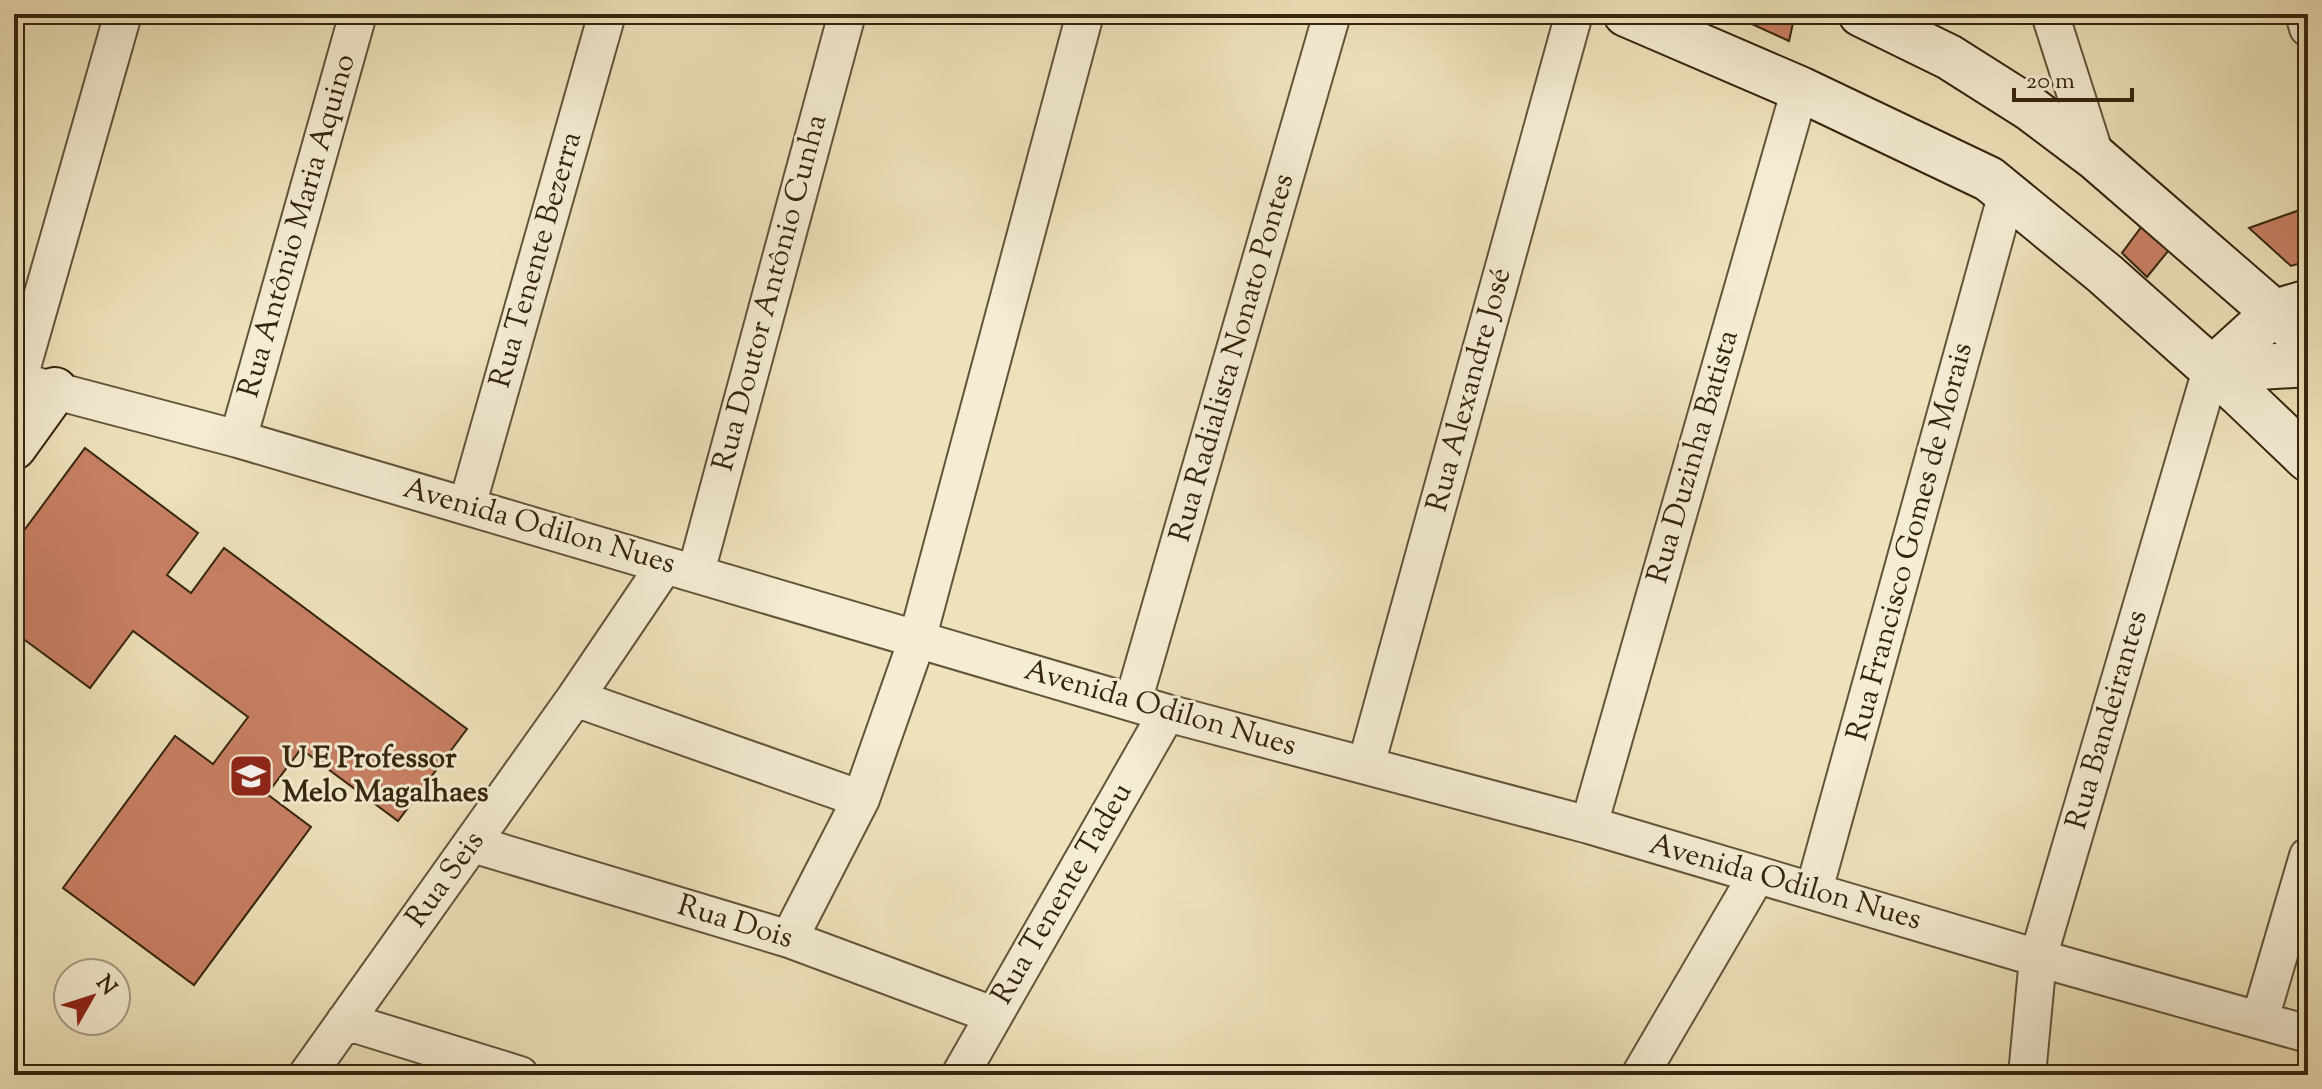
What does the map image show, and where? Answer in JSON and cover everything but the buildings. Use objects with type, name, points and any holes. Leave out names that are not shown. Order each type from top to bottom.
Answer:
[{"type":"street","points":[[14,447],[123,14]]},
{"type":"street","name":"Rua Antônio Maria Aquino","points":[[238,439],[358,14]]},
{"type":"street","name":"Rua Tenente Bezerra","points":[[467,506],[607,14]]},
{"type":"street","name":"Rua Doutor Antônio Cunha","points":[[680,569],[847,14]]},
{"type":"street","points":[[789,939],[861,799],[917,640],[1085,14]]},
{"type":"street","name":"Rua Radialista Nonato Pontes","points":[[1150,708],[1332,14]]},
{"type":"street","name":"Rua Alexandre José","points":[[1366,765],[1574,14]]},
{"type":"street","points":[[1626,14],[1800,89],[1989,179],[2105,274],[2308,459]]},
{"type":"street","points":[[1861,14],[1949,57],[2031,109],[2291,307],[2308,342]]},
{"type":"street","points":[[2050,14],[2096,158]]},
{"type":"street","points":[[2304,14],[2308,28]]},
{"type":"street","name":"Rua Duzinha Batista","points":[[1589,825],[1800,89]]},
{"type":"street","name":"Rua Francisco Gomes de Morais","points":[[1814,890],[2007,193]]},
{"type":"street","points":[[2211,370],[2291,307]]},
{"type":"street","points":[[2211,370],[2308,364]]},
{"type":"street","name":"Rua Bandeirantes","points":[[2027,1075],[2038,958],[2211,370]]},
{"type":"street","name":"Avenida Odilon Nues","points":[[29,384],[238,439],[1150,708],[1589,825],[2308,1034]]},
{"type":"street","name":"Rua Seis","points":[[307,1075],[575,698],[680,569]]},
{"type":"street","points":[[575,698],[861,799]]},
{"type":"street","name":"Rua Tenente Tadeu","points":[[960,1075],[1150,708]]},
{"type":"street","name":"Rua Dois","points":[[473,844],[789,939],[993,1015]]},
{"type":"street","points":[[2260,1019],[2308,856]]},
{"type":"street","points":[[1640,1075],[1757,875]]},
{"type":"street","points":[[345,1021],[520,1075]]},
{"type":"place","name":"U E Professor Melo Magalhaes","points":[[251,776]]}]
